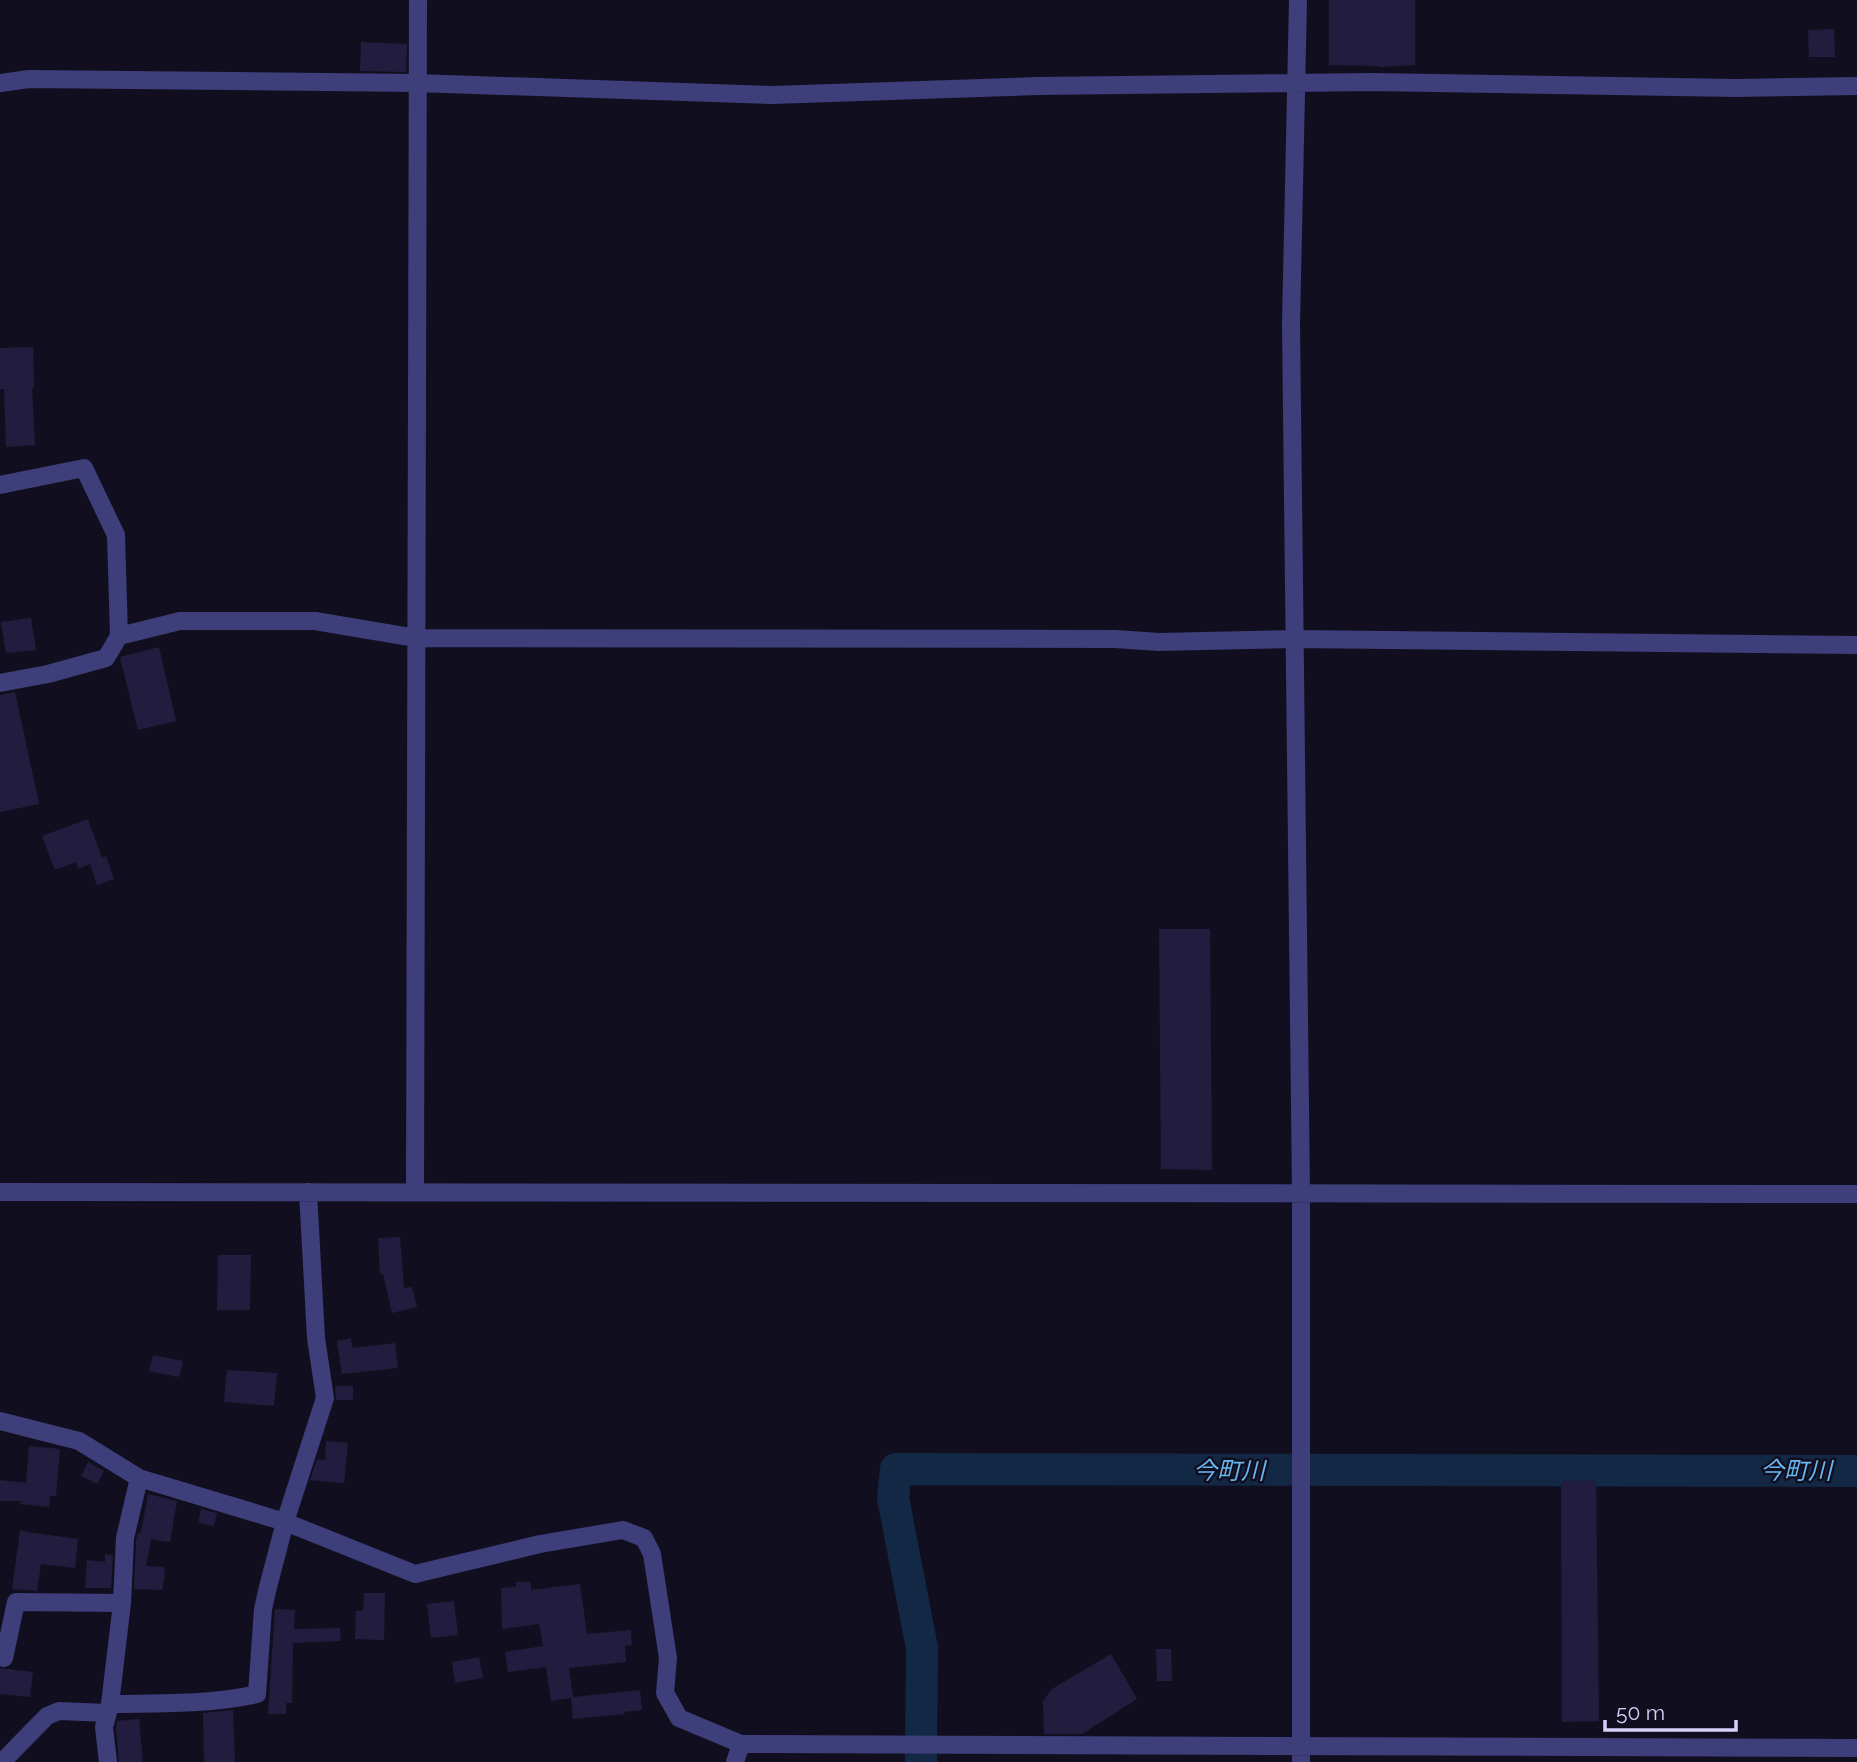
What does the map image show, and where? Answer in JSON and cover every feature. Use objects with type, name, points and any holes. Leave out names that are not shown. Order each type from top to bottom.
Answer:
[{"type":"street","points":[[415,1192],[418,0]]},
{"type":"street","points":[[1297,0],[1291,324],[1301,1193],[1301,1754]]},
{"type":"street","points":[[0,83],[29,79],[417,83],[772,95],[1037,86],[1372,82],[1735,88],[1857,86]]},
{"type":"street","points":[[0,485],[84,468],[116,535],[119,636],[106,658],[48,674],[0,683]]},
{"type":"street","points":[[119,636],[180,621],[314,621],[416,638],[1115,639],[1159,642],[1296,639],[1857,645]]},
{"type":"street","points":[[0,1192],[1857,1194]]},
{"type":"street","points":[[2,1762],[47,1716],[59,1712],[243,1698],[257,1694],[263,1609],[285,1522],[325,1398],[316,1338],[308,1192]]},
{"type":"street","points":[[0,1421],[79,1441],[139,1478],[285,1522],[415,1574],[540,1544],[623,1530],[644,1538],[652,1555],[668,1658],[665,1693],[679,1718],[741,1744],[1301,1754],[1857,1748]]},
{"type":"street","points":[[108,1762],[104,1727],[109,1709],[122,1603],[125,1538],[139,1478]]},
{"type":"street","points":[[4,1658],[16,1602],[122,1603]]},
{"type":"street","points":[[735,1762],[741,1744]]},
{"type":"building","points":[[1329,0],[1415,0],[1415,65],[1329,65]]},
{"type":"building","points":[[1834,29],[1835,57],[1809,57],[1808,30]]},
{"type":"building","points":[[361,42],[407,44],[406,72],[360,71]]},
{"type":"building","points":[[33,347],[35,445],[6,447],[4,389],[0,389],[0,348]]},
{"type":"building","points":[[31,618],[36,650],[6,653],[1,622]]},
{"type":"building","points":[[159,647],[176,721],[138,730],[120,657]]},
{"type":"building","points":[[15,692],[39,804],[0,812],[0,695]]},
{"type":"building","points":[[88,819],[102,858],[106,856],[114,879],[97,885],[90,864],[78,869],[76,862],[55,870],[42,836]]},
{"type":"building","points":[[1159,929],[1210,929],[1212,1170],[1161,1169]]},
{"type":"building","points":[[400,1237],[404,1288],[412,1287],[417,1307],[392,1313],[383,1274],[380,1274],[378,1238]]},
{"type":"building","points":[[218,1255],[251,1255],[250,1310],[217,1310]]},
{"type":"building","points":[[351,1338],[352,1348],[395,1343],[398,1368],[342,1374],[337,1341]]},
{"type":"building","points":[[153,1355],[183,1361],[179,1377],[149,1371]]},
{"type":"building","points":[[227,1370],[277,1373],[274,1406],[224,1402]]},
{"type":"building","points":[[335,1386],[353,1386],[353,1400],[336,1400]]},
{"type":"building","points":[[326,1441],[348,1443],[344,1483],[310,1480],[317,1459],[325,1460]]},
{"type":"building","points":[[29,1446],[60,1449],[56,1496],[50,1496],[49,1507],[20,1504],[21,1501],[0,1501],[0,1480],[26,1483]]},
{"type":"building","points":[[88,1462],[104,1471],[97,1484],[81,1476]]},
{"type":"building","points":[[1596,1480],[1599,1721],[1562,1722],[1561,1481]]},
{"type":"building","points":[[148,1494],[177,1501],[170,1542],[151,1539],[146,1566],[164,1567],[162,1590],[134,1589],[136,1540],[138,1533],[141,1533]]},
{"type":"building","points":[[201,1509],[217,1513],[214,1526],[198,1523]]},
{"type":"building","points":[[20,1531],[78,1539],[75,1568],[41,1564],[37,1591],[12,1589]]},
{"type":"building","points":[[105,1554],[113,1555],[111,1588],[85,1588],[87,1560],[105,1562]]},
{"type":"building","points":[[516,1582],[531,1582],[531,1590],[580,1584],[587,1634],[631,1630],[632,1645],[625,1646],[626,1662],[569,1668],[573,1697],[640,1690],[642,1710],[573,1719],[571,1698],[551,1701],[546,1667],[508,1672],[505,1652],[543,1646],[539,1624],[502,1629],[501,1588],[516,1587]]},
{"type":"building","points":[[364,1593],[385,1593],[384,1640],[355,1639],[356,1611],[363,1611]]},
{"type":"building","points":[[454,1601],[458,1635],[431,1638],[427,1604]]},
{"type":"building","points":[[275,1609],[295,1610],[294,1629],[340,1628],[341,1641],[293,1643],[292,1703],[286,1703],[286,1714],[268,1714]]},
{"type":"building","points":[[1156,1649],[1171,1649],[1172,1681],[1157,1681]]},
{"type":"building","points":[[1111,1654],[1137,1699],[1082,1734],[1044,1734],[1043,1701],[1052,1689]]},
{"type":"building","points":[[479,1657],[483,1678],[455,1683],[452,1662]]},
{"type":"building","points":[[0,1668],[33,1672],[30,1697],[0,1694]]},
{"type":"building","points":[[233,1710],[235,1762],[204,1762],[203,1713]]},
{"type":"building","points":[[139,1719],[143,1762],[119,1762],[117,1721]]},
{"type":"waterway","name":"今町川","points":[[921,1762],[922,1648],[893,1498],[896,1469],[1857,1471]]}]
